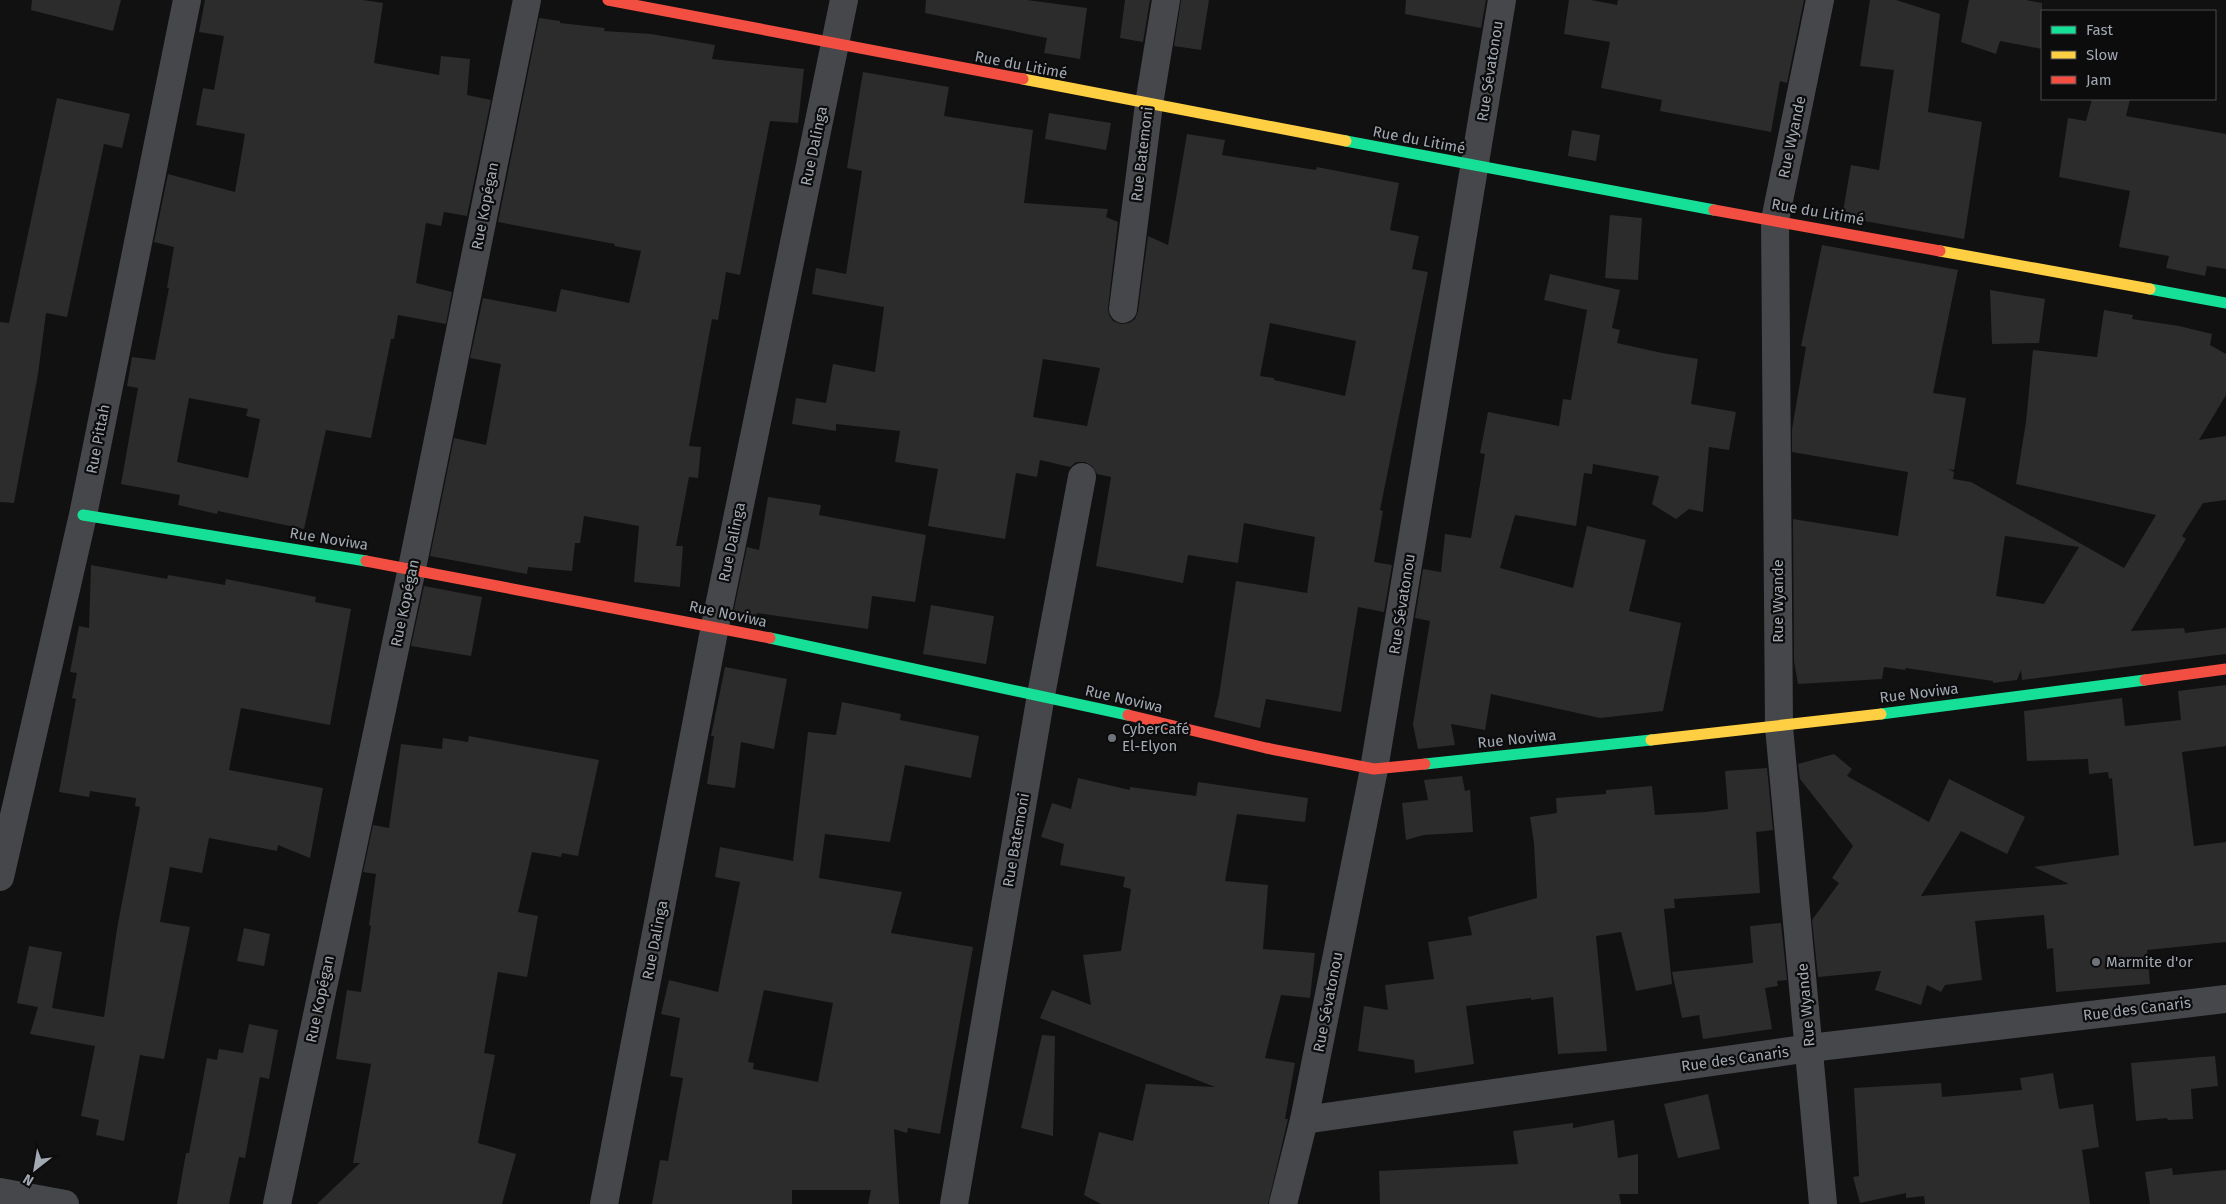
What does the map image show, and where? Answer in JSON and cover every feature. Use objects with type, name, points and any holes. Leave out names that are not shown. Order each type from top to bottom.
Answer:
[{"type":"street","name":"Rue Pittah","points":[[0,874],[83,515],[187,0]]},
{"type":"street","name":"Rue Kopégan","points":[[276,1204],[412,568],[527,0]]},
{"type":"street","name":"Rue du Litimé","points":[[608,0],[835,45],[1475,166],[2226,303]]},
{"type":"street","name":"Rue Dalinga","points":[[604,1204],[715,626],[844,0]]},
{"type":"street","name":"Rue Batemoni","points":[[1123,309],[1149,104],[1166,0]]},
{"type":"street","name":"Rue Sévatonou","points":[[1283,1204],[1304,1120],[1374,769],[1502,0]]},
{"type":"street","name":"Rue Wyande","points":[[1820,0],[1775,220],[1780,726],[1823,1204]]},
{"type":"street","name":"Rue Batemoni","points":[[954,1204],[1042,695],[1082,477]]},
{"type":"street","name":"Rue Noviwa","points":[[83,515],[412,568],[715,626],[1042,695],[1266,748],[1374,769],[1780,726],[2226,669]]},
{"type":"street","name":"Rue des Canaris","points":[[1304,1120],[1810,1048],[2226,999]]},
{"type":"street","points":[[0,1192],[65,1204]]},
{"type":"building","points":[[32,0],[121,0],[113,31],[31,10]]},
{"type":"building","points":[[205,0],[363,0],[383,3],[374,63],[439,75],[441,56],[470,59],[467,95],[491,100],[467,216],[444,212],[441,226],[426,223],[416,283],[452,292],[446,324],[398,315],[394,339],[391,339],[371,438],[326,430],[304,529],[218,511],[217,514],[178,505],[180,495],[121,484],[138,388],[127,386],[132,357],[155,360],[169,288],[167,288],[174,247],[154,242],[168,174],[235,192],[245,134],[196,125],[203,88],[214,90],[224,36],[199,32]],"holes":[[[189,398],[248,409],[246,416],[260,419],[248,478],[177,462]]]},
{"type":"building","points":[[926,0],[1027,0],[1087,8],[1080,59],[1044,53],[1047,38],[925,13]]},
{"type":"building","points":[[1125,0],[1150,0],[1143,42],[1120,38]]},
{"type":"building","points":[[1181,0],[1209,0],[1201,50],[1174,46]]},
{"type":"building","points":[[1406,0],[1486,0],[1481,28],[1405,14]]},
{"type":"building","points":[[1569,0],[1591,0],[1617,5],[1618,0],[1804,0],[1787,83],[1780,81],[1771,132],[1660,111],[1662,100],[1601,88],[1610,42],[1564,34]]},
{"type":"building","points":[[1870,0],[1896,0],[1940,14],[1928,112],[1982,122],[1964,239],[1842,217],[1851,165],[1879,170],[1894,70],[1860,66]]},
{"type":"building","points":[[1969,0],[2026,0],[2042,3],[2041,49],[2000,41],[1996,54],[1961,42]]},
{"type":"building","points":[[539,18],[560,21],[560,23],[605,28],[604,31],[651,34],[715,45],[712,59],[804,69],[798,123],[770,121],[740,275],[726,272],[718,320],[712,319],[689,446],[701,447],[698,478],[689,477],[676,546],[683,546],[680,587],[634,582],[639,526],[584,516],[580,543],[575,543],[572,571],[528,567],[527,574],[430,556],[454,438],[486,445],[501,364],[470,358],[483,298],[556,312],[561,289],[629,303],[641,251],[614,246],[615,244],[498,222]]},
{"type":"building","points":[[863,72],[949,87],[944,116],[1033,130],[1024,203],[1108,209],[1106,217],[1118,222],[1108,308],[1109,315],[1113,321],[1121,324],[1129,323],[1135,319],[1138,311],[1148,236],[1168,245],[1187,134],[1225,140],[1222,155],[1316,170],[1317,167],[1399,183],[1390,230],[1419,236],[1412,269],[1428,272],[1380,510],[1383,511],[1374,562],[1392,565],[1384,612],[1358,607],[1341,712],[1266,699],[1260,728],[1214,717],[1219,696],[1236,581],[1307,593],[1315,537],[1244,523],[1238,563],[1188,555],[1183,583],[1096,566],[1111,477],[1097,474],[1092,466],[1085,462],[1076,462],[1070,467],[1040,460],[1037,477],[1016,473],[1005,539],[928,526],[938,469],[895,462],[900,431],[836,424],[836,431],[792,424],[796,398],[826,403],[833,364],[875,372],[884,307],[812,294],[816,268],[846,274],[862,171],[847,168]],"holes":[[[1270,323],[1356,341],[1345,396],[1260,376]],[[1043,359],[1100,368],[1087,426],[1033,417]]]},
{"type":"building","points":[[57,98],[130,114],[122,148],[104,144],[67,317],[46,313],[38,374],[14,503],[0,502],[0,322],[9,323]]},
{"type":"building","points":[[2092,100],[2130,100],[2126,116],[2226,134],[2226,269],[2207,266],[2205,276],[2166,268],[2169,256],[2119,247],[2130,191],[2059,177],[2068,118],[2086,121]]},
{"type":"building","points":[[1049,113],[1111,123],[1106,150],[1045,139]]},
{"type":"building","points":[[1572,130],[1600,135],[1596,161],[1568,156]]},
{"type":"building","points":[[1610,215],[1642,218],[1638,280],[1605,278]]},
{"type":"building","points":[[1822,245],[1958,270],[1933,393],[1966,398],[1954,470],[1948,469],[1954,472],[1953,479],[1971,482],[2124,568],[2156,515],[2016,484],[2026,422],[2033,350],[2097,357],[2104,310],[2133,315],[2132,319],[2179,326],[2212,334],[2210,345],[2226,354],[2226,395],[2199,440],[2226,436],[2226,500],[2203,503],[2182,536],[2186,539],[2131,631],[2184,628],[2185,633],[2226,628],[2226,654],[2022,680],[2021,670],[2017,680],[1993,683],[1993,681],[1906,668],[1905,670],[1884,667],[1882,679],[1798,684],[1794,661],[1793,519],[1898,536],[1908,472],[1792,452],[1792,429],[1806,347],[1801,346]],"holes":[[[2005,536],[2079,547],[2044,604],[1996,596]]]},
{"type":"building","points":[[1550,274],[1620,290],[1612,328],[1620,330],[1617,343],[1698,359],[1691,404],[1736,412],[1729,450],[1709,447],[1703,512],[1689,509],[1676,519],[1652,504],[1659,476],[1593,464],[1592,474],[1584,473],[1576,526],[1515,515],[1500,568],[1573,588],[1587,526],[1646,540],[1629,611],[1681,623],[1663,711],[1600,718],[1491,694],[1485,730],[1451,724],[1455,745],[1418,749],[1413,724],[1430,621],[1415,618],[1423,569],[1441,572],[1445,534],[1471,538],[1485,454],[1480,453],[1488,412],[1559,426],[1563,399],[1571,400],[1587,310],[1544,300]]},
{"type":"building","points":[[1990,290],[2045,299],[2039,343],[1992,344]]},
{"type":"building","points":[[768,497],[821,505],[819,515],[926,535],[915,602],[872,596],[868,629],[757,613],[756,619],[733,614],[747,547],[759,550]]},
{"type":"building","points":[[91,565],[167,579],[168,575],[225,585],[226,579],[316,597],[315,602],[351,609],[330,725],[241,708],[229,770],[323,788],[310,858],[278,845],[277,851],[209,838],[202,873],[170,867],[160,922],[190,927],[164,1059],[140,1055],[124,1141],[96,1135],[99,1120],[81,1116],[95,1046],[30,1034],[38,1007],[17,1003],[29,946],[62,952],[52,1008],[104,1017],[117,929],[140,807],[135,806],[136,798],[90,791],[89,797],[59,792],[76,699],[72,698],[77,673],[70,672],[79,626],[89,628]]},
{"type":"building","points":[[424,586],[482,597],[471,656],[411,646]]},
{"type":"building","points":[[931,605],[994,616],[986,664],[923,654]]},
{"type":"building","points":[[725,667],[787,679],[774,749],[741,742],[735,788],[707,784],[714,736],[711,736]]},
{"type":"building","points":[[2226,685],[2226,746],[2182,752],[2194,846],[2226,842],[2226,942],[2147,950],[2150,984],[2056,992],[2053,948],[2047,949],[2044,915],[1975,921],[1982,980],[1945,985],[1941,992],[1927,985],[1921,1005],[1875,990],[1881,971],[1818,977],[1812,920],[1839,883],[1832,878],[1853,846],[1800,779],[1798,764],[1834,754],[1852,769],[1847,776],[1929,822],[1949,779],[2025,817],[2007,854],[1961,831],[1921,896],[2069,884],[2034,867],[2119,855],[2112,778],[2109,779],[2108,772],[2089,774],[2088,759],[2027,761],[2024,711],[2122,698],[2125,726],[2181,720],[2178,691]]},
{"type":"building","points":[[842,702],[901,714],[900,720],[979,736],[971,778],[905,765],[890,842],[825,834],[819,878],[902,892],[891,933],[973,947],[940,1134],[908,1128],[907,1133],[894,1129],[899,1204],[868,1204],[871,1190],[792,1190],[792,1204],[652,1204],[660,1160],[668,1161],[683,1078],[670,1076],[680,1018],[661,1014],[669,980],[718,992],[740,882],[715,877],[720,847],[793,861],[808,732],[836,735]],"holes":[[[764,990],[833,1003],[818,1082],[753,1069],[754,1063],[748,1062]]]},
{"type":"building","points":[[469,736],[599,760],[578,856],[562,853],[561,857],[532,852],[518,912],[538,916],[527,977],[498,972],[484,1053],[495,1055],[478,1143],[516,1154],[502,1204],[317,1204],[360,1163],[353,1163],[371,1064],[336,1059],[347,990],[361,992],[371,926],[369,925],[376,874],[363,872],[373,825],[389,828],[401,744],[442,749],[443,738],[468,742]]},
{"type":"building","points":[[1767,768],[1773,830],[1756,832],[1760,893],[1674,899],[1675,908],[1664,909],[1672,984],[1636,991],[1621,932],[1596,936],[1607,1051],[1558,1054],[1553,997],[1466,1006],[1474,1064],[1415,1073],[1414,1060],[1358,1051],[1364,1006],[1388,1010],[1385,985],[1434,979],[1428,942],[1472,935],[1468,917],[1537,898],[1534,843],[1530,817],[1557,813],[1556,798],[1606,794],[1606,790],[1652,786],[1655,815],[1728,809],[1725,771]]},
{"type":"building","points":[[1462,776],[1465,791],[1470,790],[1473,832],[1424,835],[1406,840],[1402,803],[1428,800],[1424,780]]},
{"type":"building","points":[[1078,778],[1130,790],[1130,787],[1196,796],[1198,782],[1308,798],[1305,822],[1237,814],[1225,881],[1268,885],[1263,949],[1315,953],[1310,998],[1281,995],[1265,1058],[1295,1063],[1285,1119],[1288,1119],[1268,1204],[1101,1204],[1084,1195],[1099,1132],[1133,1141],[1146,1084],[1215,1087],[1040,1018],[1052,990],[1091,1005],[1083,955],[1121,951],[1131,889],[1123,887],[1125,877],[1060,865],[1064,844],[1041,837],[1052,803],[1071,809]]},
{"type":"building","points":[[1781,923],[1787,980],[1777,981],[1778,986],[1765,988],[1772,1029],[1703,1039],[1699,1015],[1682,1018],[1672,972],[1753,963],[1750,926]]},
{"type":"building","points":[[244,928],[270,934],[264,966],[237,961]]},
{"type":"building","points":[[249,1024],[278,1030],[269,1079],[260,1077],[245,1158],[239,1157],[229,1204],[177,1204],[207,1058],[217,1060],[219,1049],[243,1053]]},
{"type":"building","points":[[1042,1035],[1055,1036],[1053,1136],[1021,1128]]},
{"type":"building","points":[[2215,1056],[2218,1086],[2191,1089],[2193,1119],[2168,1120],[2167,1118],[2136,1121],[2131,1063]]},
{"type":"building","points":[[2053,1073],[2059,1109],[2093,1104],[2099,1147],[2082,1150],[2090,1204],[1925,1204],[1924,1196],[1906,1198],[1906,1193],[1860,1203],[1853,1177],[1859,1176],[1854,1088],[1941,1083],[1942,1097],[2022,1090],[2020,1078]]},
{"type":"building","points":[[1708,1094],[1720,1149],[1678,1158],[1664,1104]]},
{"type":"building","points":[[1614,1120],[1618,1158],[1638,1154],[1638,1194],[1619,1194],[1621,1204],[1380,1204],[1379,1171],[1518,1164],[1513,1131],[1573,1123],[1573,1128]]},
{"type":"building","points":[[2172,1168],[2173,1175],[2226,1170],[2226,1204],[2150,1204],[2145,1172]]},
{"type":"traffic: fast","points":[[1346,141],[1714,210]]},
{"type":"traffic: fast","points":[[2150,289],[2226,303]]},
{"type":"traffic: fast","points":[[83,515],[366,561]]},
{"type":"traffic: fast","points":[[770,638],[1128,715]]},
{"type":"traffic: fast","points":[[1881,714],[2145,680]]},
{"type":"traffic: fast","points":[[1425,764],[1651,740]]},
{"type":"traffic: slow","points":[[1023,79],[1346,141]]},
{"type":"traffic: slow","points":[[1940,251],[2150,289]]},
{"type":"traffic: slow","points":[[1651,740],[1881,714]]},
{"type":"traffic: jam","points":[[608,0],[1023,79]]},
{"type":"traffic: jam","points":[[1714,210],[1940,251]]},
{"type":"traffic: jam","points":[[366,561],[770,638]]},
{"type":"traffic: jam","points":[[2145,680],[2226,669]]},
{"type":"traffic: jam","points":[[1128,715],[1266,748],[1374,769],[1425,764]]},
{"type":"place","name":"CyberCafé El-Elyon","points":[[1112,738]]},
{"type":"place","name":"Marmite d'or","points":[[2096,962]]}]
